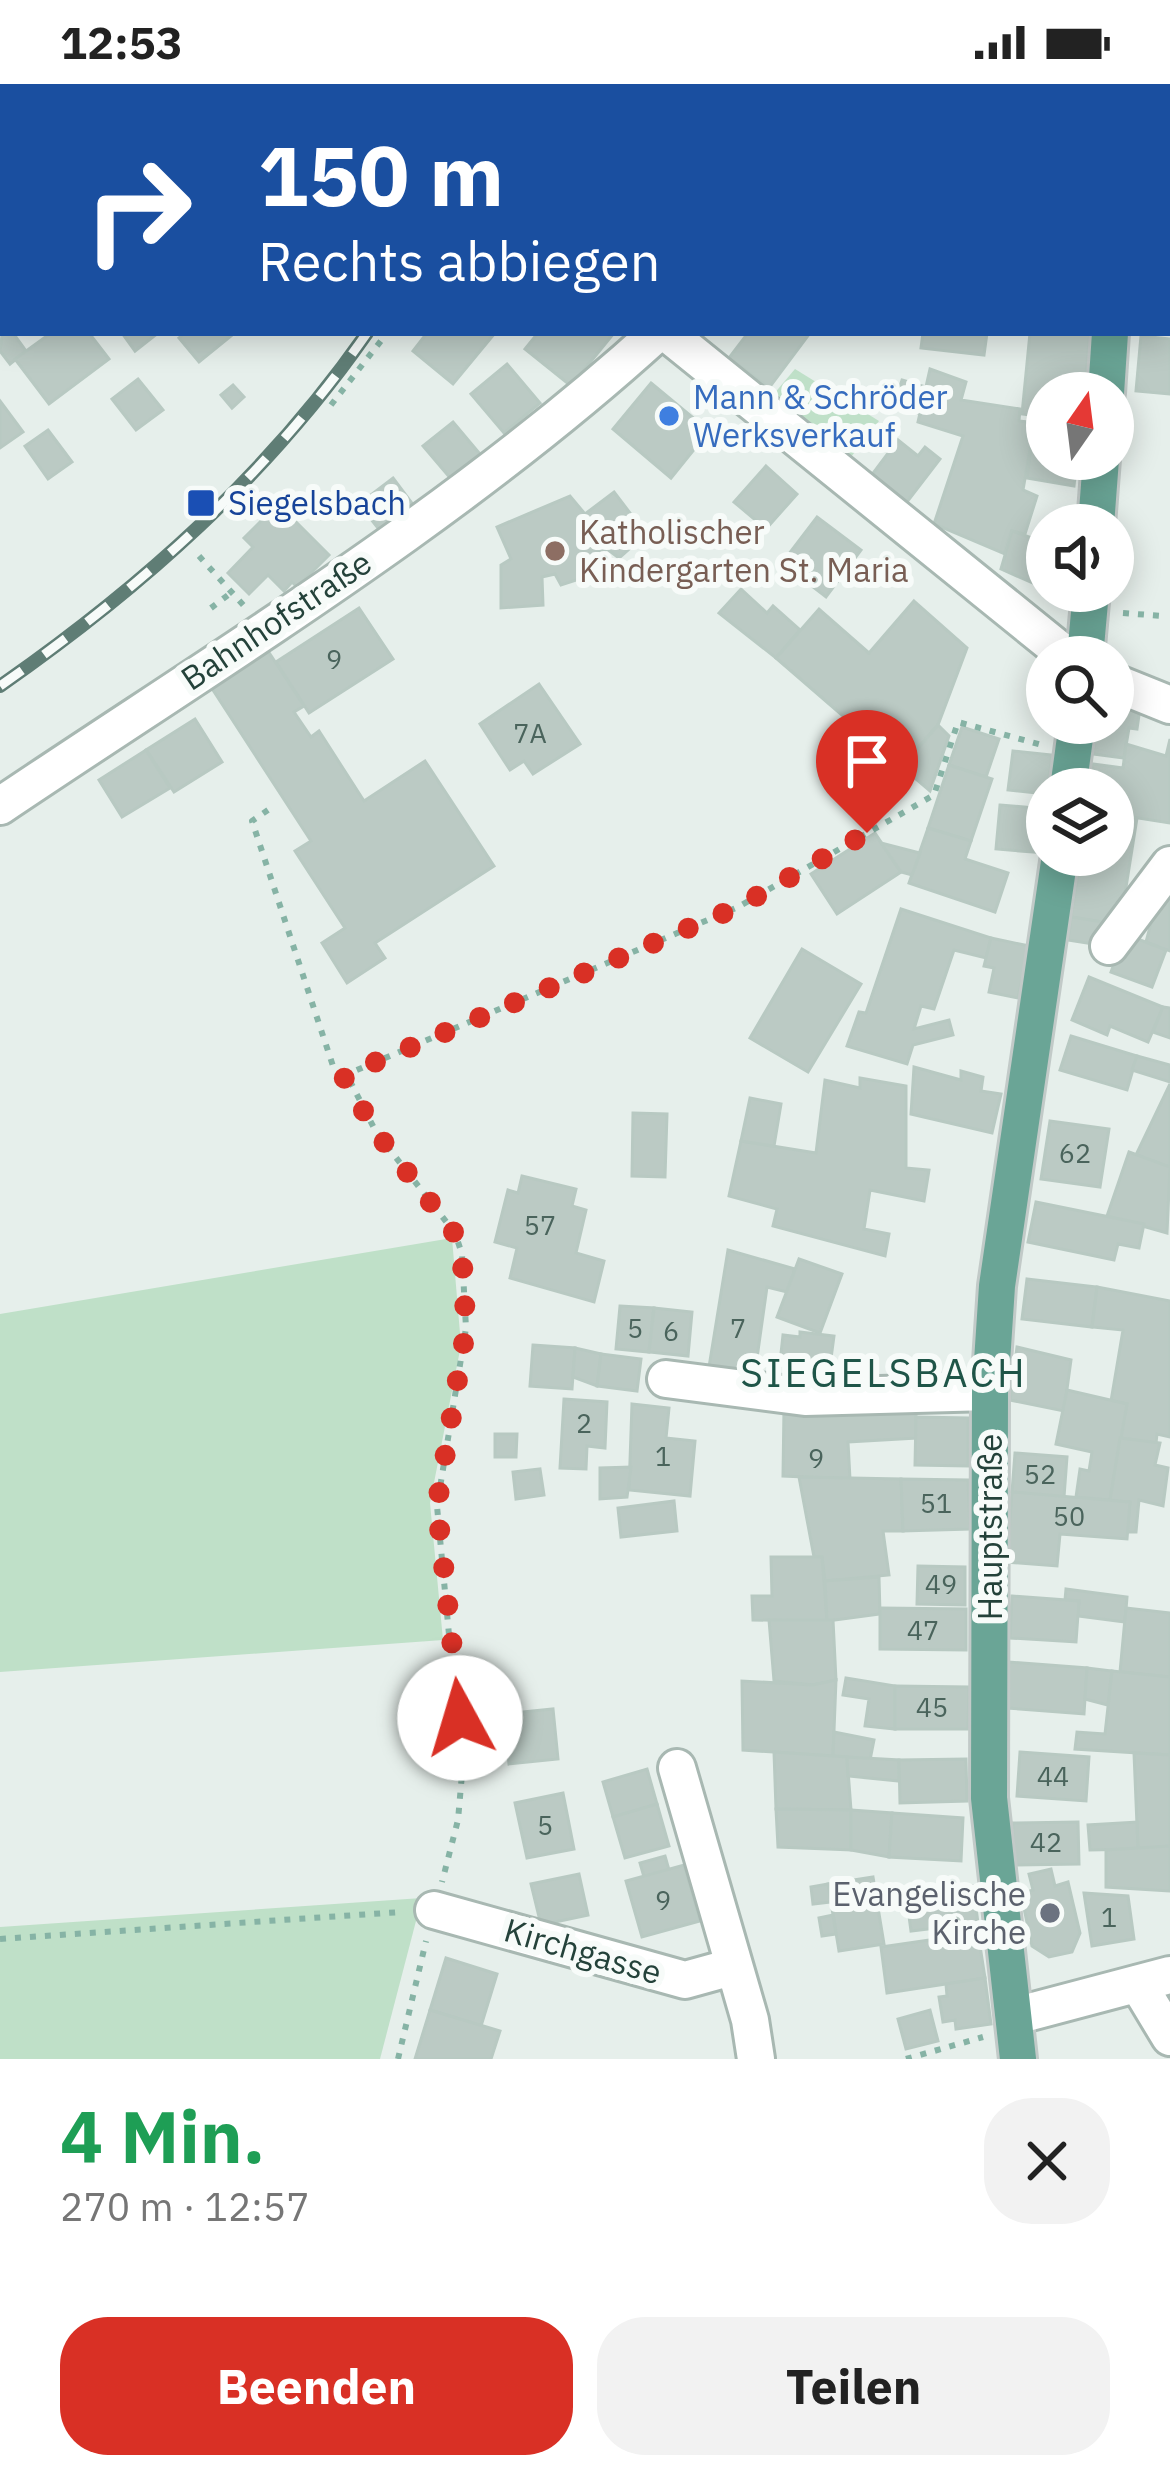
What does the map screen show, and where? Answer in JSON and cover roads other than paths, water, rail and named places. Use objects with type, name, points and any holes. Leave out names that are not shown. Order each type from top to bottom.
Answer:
[{"type":"main road","points":[[1108,372],[1111,336]]},
{"type":"main road","name":"Hauptstraße","points":[[1016,2034],[995,1890],[989,1798],[990,1392],[997,1286],[1057,876]]},
{"type":"street","name":"Bahnhofstraße","points":[[0,806],[358,567],[592,392],[654,336]]},
{"type":"street","points":[[671,336],[1042,636]]},
{"type":"street","points":[[1134,690],[1170,705]]},
{"type":"street","points":[[1109,946],[1170,865]]},
{"type":"street","points":[[666,1378],[805,1397],[990,1392]]},
{"type":"street","points":[[677,1768],[750,2020],[756,2059]]},
{"type":"street","name":"Kirchgasse","points":[[434,1910],[685,1980],[732,1967]]},
{"type":"street","points":[[1016,2034],[1154,1980],[1170,2037]]},
{"type":"railway","points":[[0,686],[103,609],[199,526],[287,435],[365,336]]},
{"type":"place","name":"Mann & Schröder Werksverkauf","points":[[669,416]]},
{"type":"place","name":"Siegelsbach","points":[[201,503]]},
{"type":"place","name":"Katholischer Kindergarten St. Maria","points":[[555,551]]},
{"type":"place","name":"Evangelische Kirche","points":[[1050,1913]]},
{"type":"district","name":"SIEGELSBACH","points":[[884,1373]]}]
